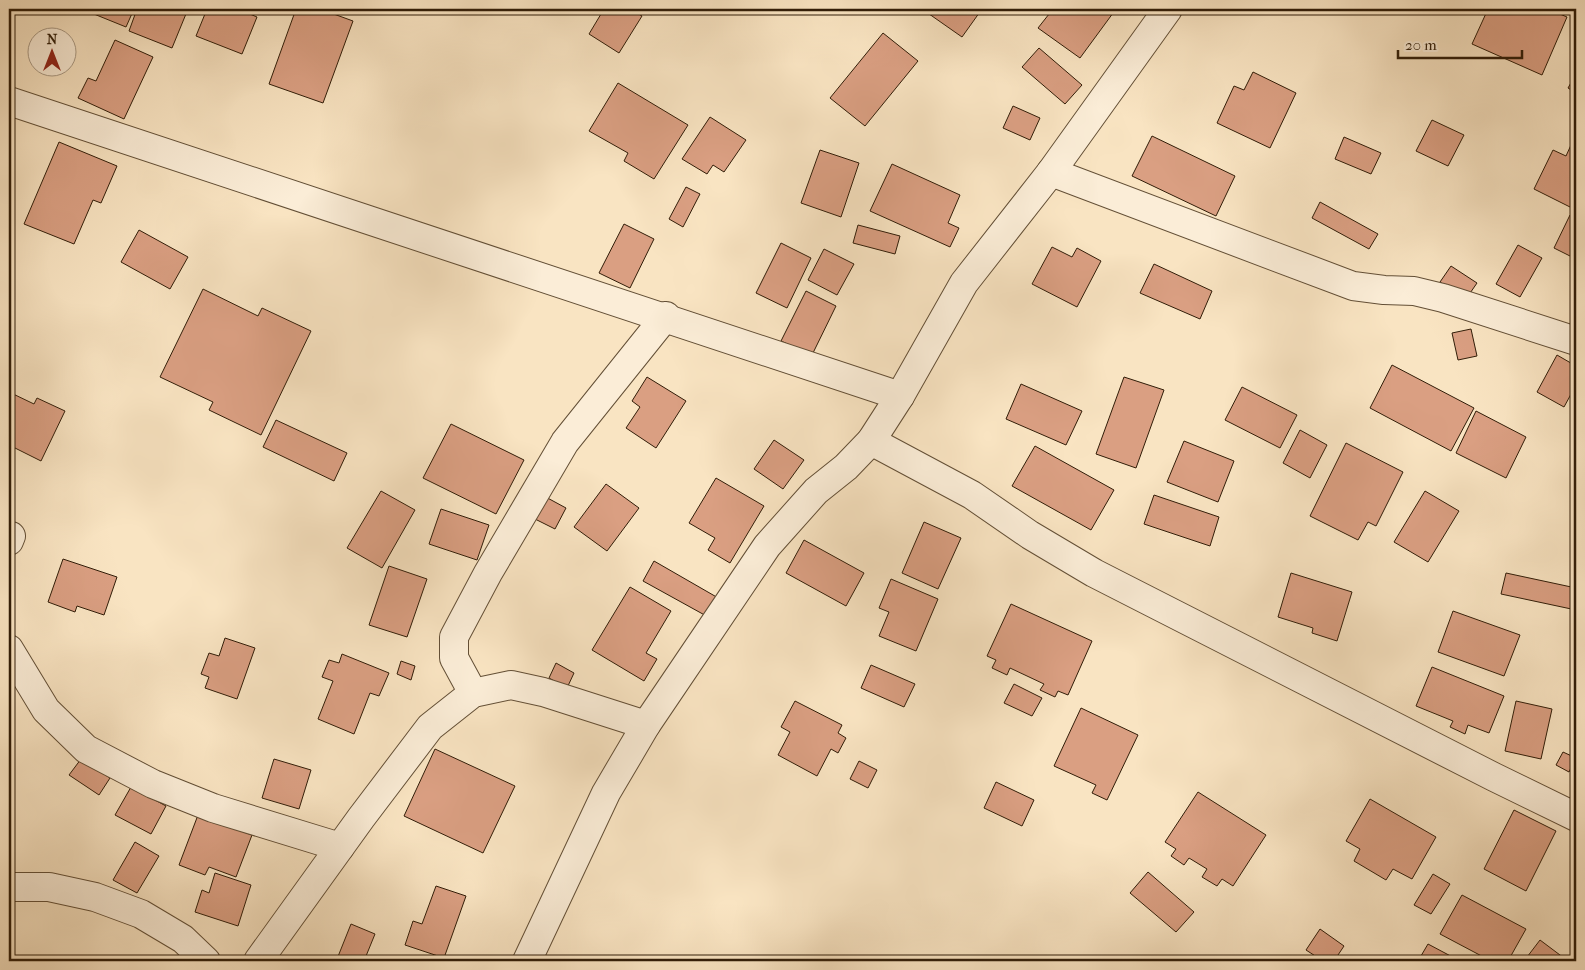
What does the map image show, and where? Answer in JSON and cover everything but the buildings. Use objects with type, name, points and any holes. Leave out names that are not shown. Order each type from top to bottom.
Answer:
[{"type":"street","points":[[527,961],[606,793],[646,725],[767,546],[816,491],[846,467],[871,441],[900,396],[964,283],[1051,172],[1168,9]]},
{"type":"street","points":[[9,101],[666,316],[900,396]]},
{"type":"street","points":[[1051,172],[1353,286],[1414,291],[1443,298],[1576,341]]},
{"type":"street","points":[[473,693],[454,658],[454,637],[488,573],[564,442],[666,316]]},
{"type":"street","points":[[871,441],[972,495],[1030,535],[1094,573],[1494,777],[1576,816]]},
{"type":"street","points":[[9,648],[46,710],[86,749],[153,784],[213,808],[340,847]]},
{"type":"street","points":[[258,961],[430,727],[473,693],[510,685],[543,692],[646,725]]},
{"type":"street","points":[[9,887],[49,887],[95,897],[141,914],[183,939],[206,961]]}]
